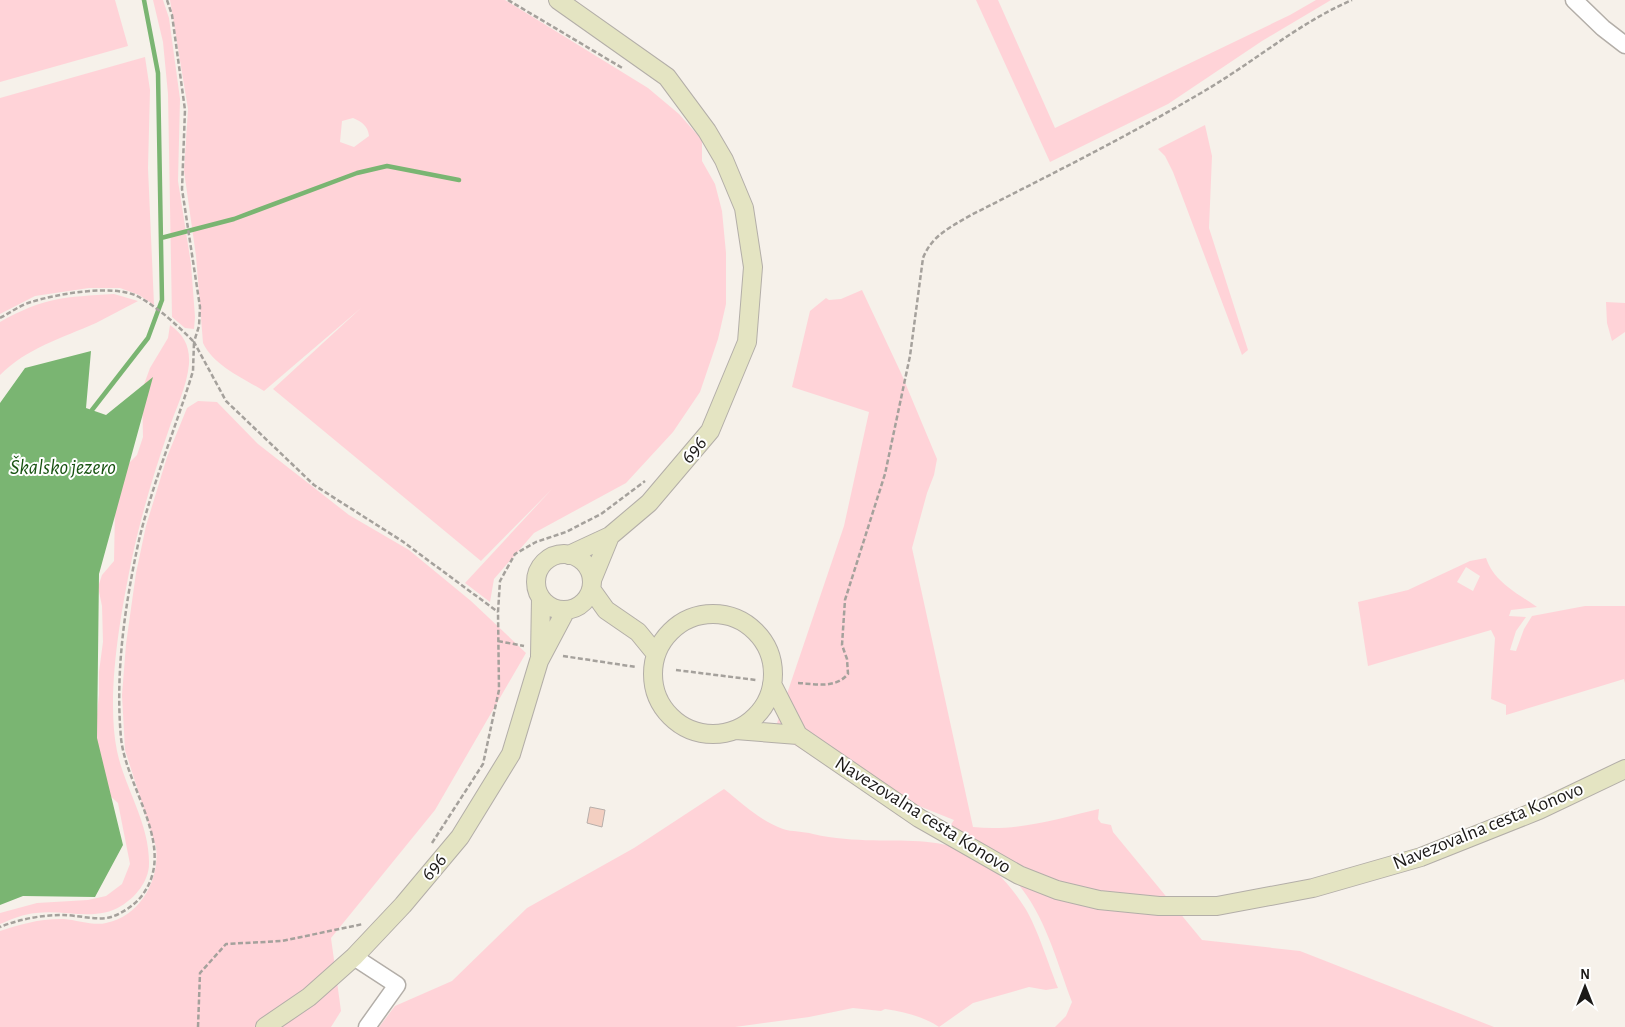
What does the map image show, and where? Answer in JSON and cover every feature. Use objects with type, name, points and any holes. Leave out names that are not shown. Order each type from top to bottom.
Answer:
[{"type":"main road","name":"696","points":[[265,1027],[309,997],[354,957],[403,905],[460,837],[512,754],[540,662],[541,598],[536,590],[538,571],[551,557],[570,555],[610,536],[650,503],[710,431],[747,342],[753,267],[744,208],[724,160],[707,131],[667,77],[558,0]]},
{"type":"main road","name":"696","points":[[540,662],[583,596],[610,536]]},
{"type":"main road","points":[[570,555],[585,564],[583,596]]},
{"type":"main road","points":[[541,598],[556,609],[583,596]]},
{"type":"main road","points":[[583,596],[638,632],[656,654]]},
{"type":"main road","name":"Navezovalna cesta Konovo","points":[[638,632],[680,623],[698,615],[718,613],[737,618],[748,626],[766,645],[773,664],[765,682],[766,703],[753,719],[736,730]]},
{"type":"main road","name":"Navezovalna cesta Konovo","points":[[680,623],[665,636],[656,654],[652,673],[655,693],[664,710],[679,724],[697,732],[717,734],[736,730],[798,735]]},
{"type":"main road","name":"Navezovalna cesta Konovo","points":[[765,682],[798,735],[919,818],[1019,875],[1057,890],[1099,900],[1159,906],[1217,906],[1313,888],[1421,857],[1539,810],[1625,769]]},
{"type":"street","points":[[1574,0],[1603,28],[1625,44]]},
{"type":"street","points":[[354,957],[397,985],[367,1027]]},
{"type":"path","points":[[0,927],[35,917],[62,915],[110,917],[126,910],[140,898],[151,878],[155,865],[150,822],[126,766],[119,711],[120,667],[140,539],[193,371],[194,342],[199,326],[200,307],[189,224],[182,189],[185,110],[172,15],[167,0]]},
{"type":"path","points":[[508,0],[626,69]]},
{"type":"path","points":[[798,683],[826,685],[841,681],[848,674],[847,659],[842,645],[845,600],[885,474],[910,356],[923,258],[928,244],[940,233],[1175,108],[1229,76],[1289,34],[1352,0]]},
{"type":"path","points":[[0,318],[29,302],[61,295],[115,291],[136,296],[167,318],[194,342],[226,401],[314,485],[402,541],[498,612]]},
{"type":"path","points":[[430,847],[483,764],[499,690],[498,612],[500,581],[515,554],[536,542],[566,532],[601,514],[646,481]]},
{"type":"path","points":[[498,641],[526,646]]},
{"type":"path","points":[[563,656],[636,667]]},
{"type":"path","points":[[676,670],[765,682]]},
{"type":"path","points":[[198,1027],[200,973],[226,944],[282,941],[368,923]]},
{"type":"shaded area","points":[[0,0],[115,0],[128,46],[0,82]]},
{"type":"shaded area","points":[[153,0],[163,0],[169,18],[180,99],[178,181],[191,264],[195,317],[194,329],[185,328],[172,317],[168,94],[163,42]]},
{"type":"shaded area","points":[[170,0],[505,0],[648,88],[679,114],[702,140],[702,161],[715,184],[722,211],[726,253],[726,304],[718,339],[700,392],[673,432],[626,483],[534,533],[494,579],[490,602],[465,583],[552,489],[481,561],[273,389],[361,308],[264,391],[230,371],[214,358],[203,343],[196,256],[184,171],[188,109]],"holes":[[[353,118],[366,127],[369,136],[354,147],[340,142],[342,121]]]},
{"type":"shaded area","points":[[976,0],[998,0],[1055,128],[1290,15],[1316,0],[1331,0],[1262,41],[1168,104],[1050,162]]},
{"type":"shaded area","points":[[145,57],[150,90],[148,168],[154,305],[139,295],[120,288],[89,288],[35,296],[0,314],[0,98]]},
{"type":"shaded area","points":[[1205,125],[1212,156],[1209,228],[1248,350],[1242,355],[1173,172],[1165,156],[1158,149]]},
{"type":"shaded area","points":[[862,290],[901,373],[937,459],[912,548],[973,827],[1005,828],[1021,826],[1099,809],[1098,819],[1101,823],[1111,825],[1113,832],[1202,940],[1300,951],[1494,1027],[1055,1027],[1066,1016],[1072,1002],[1039,916],[1030,900],[1007,872],[986,858],[943,837],[954,820],[844,776],[774,732],[844,526],[869,412],[792,387],[810,311],[826,298],[829,300],[841,299]]},
{"type":"shaded area","points":[[114,294],[138,301],[96,323],[33,351],[0,375],[0,322],[42,303],[82,296]]},
{"type":"shaded area","points":[[1606,302],[1625,303],[1625,332],[1612,341],[1607,323]]},
{"type":"shaded area","points":[[170,325],[179,333],[187,346],[189,358],[188,373],[157,465],[138,530],[119,632],[113,706],[117,751],[146,835],[149,864],[147,877],[136,894],[126,903],[111,911],[91,914],[36,913],[0,924],[0,913],[37,903],[88,900],[106,896],[122,884],[130,864],[118,803],[100,787],[93,755],[103,642],[102,606],[98,587],[102,575],[114,561],[115,508],[128,464],[137,455],[143,437],[142,390],[150,368],[168,338]]},
{"type":"shaded area","points":[[198,401],[217,402],[258,444],[349,515],[409,550],[471,601],[526,653],[435,810],[331,938],[341,1011],[331,1027],[0,1027],[0,931],[48,919],[64,919],[101,924],[118,919],[129,913],[146,894],[155,871],[156,847],[125,750],[122,695],[126,644],[136,573],[146,526],[167,457],[187,408]]},
{"type":"shaded area","points":[[1486,558],[1500,580],[1537,607],[1511,610],[1509,616],[1526,617],[1516,631],[1510,650],[1516,651],[1524,629],[1532,616],[1585,606],[1625,606],[1625,683],[1624,679],[1506,715],[1506,705],[1491,699],[1495,638],[1491,630],[1368,666],[1358,602],[1408,590],[1470,561]],"holes":[[[1466,567],[1480,576],[1473,591],[1457,582]]]},
{"type":"shaded area","points":[[724,789],[759,817],[786,830],[845,839],[930,842],[955,847],[979,858],[1002,878],[1025,908],[1058,988],[1046,990],[1029,987],[973,1003],[939,1027],[920,1017],[899,1012],[885,1009],[881,1011],[853,1008],[809,1017],[735,1027],[379,1027],[395,1006],[452,981],[527,908],[634,848]]},
{"type":"water","name":"Škalsko jezero","points":[[91,351],[86,408],[106,415],[153,377],[99,574],[97,738],[123,845],[95,897],[23,896],[0,905],[0,403],[25,368]]},
{"type":"building","points":[[590,807],[605,810],[602,827],[587,823]]},
{"type":"waterway","points":[[92,410],[148,338],[162,300],[158,73],[144,0]]},
{"type":"waterway","points":[[161,238],[234,219],[357,173],[387,166],[459,180]]}]
